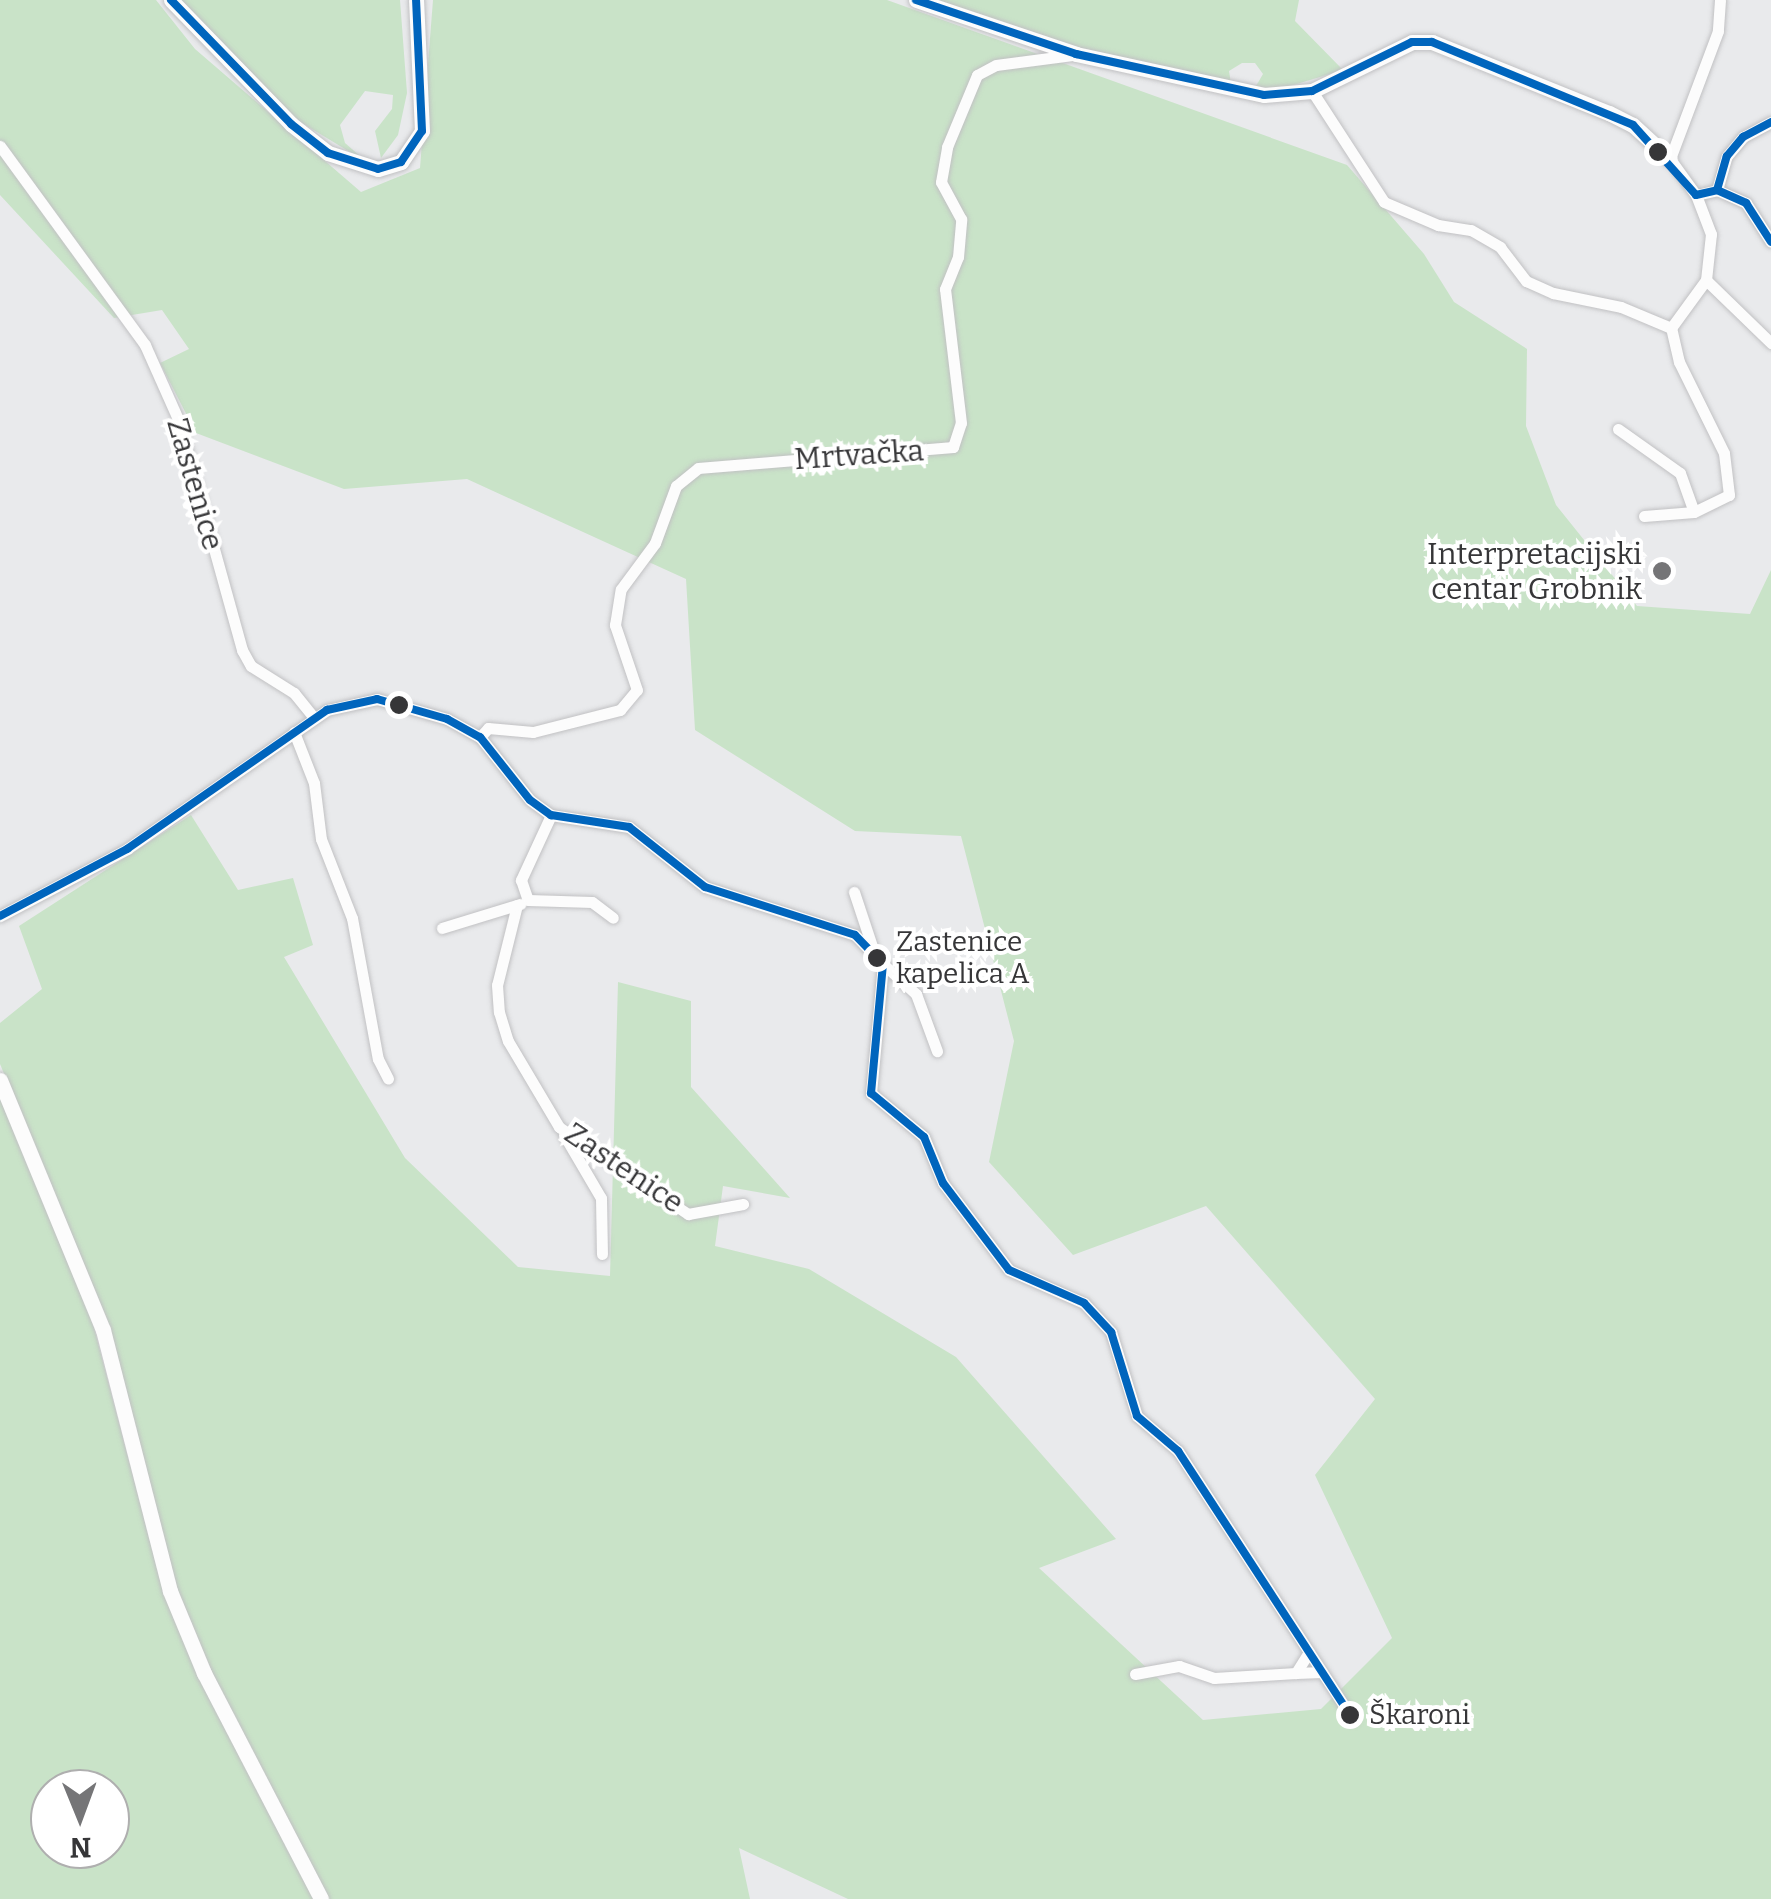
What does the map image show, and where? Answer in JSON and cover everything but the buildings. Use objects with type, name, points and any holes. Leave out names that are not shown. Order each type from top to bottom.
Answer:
[{"type":"main road","points":[[171,0],[291,124],[328,153],[378,169],[401,162],[422,132],[416,0]]},
{"type":"main road","points":[[916,0],[1076,54],[1264,95],[1312,92],[1412,42],[1432,42],[1609,113],[1633,125],[1670,159]]},
{"type":"main road","points":[[0,1080],[104,1330],[170,1591],[204,1673],[321,1899]]},
{"type":"street","points":[[1644,516],[1694,512],[1726,499],[1729,483],[1724,453],[1679,362],[1671,328],[1706,280],[1711,234],[1696,196],[1670,159],[1718,30],[1720,0]]},
{"type":"street","name":"Mrtvačka","points":[[480,737],[488,728],[533,732],[620,710],[636,690],[614,624],[621,588],[655,543],[676,486],[698,468],[954,447],[961,423],[945,288],[958,257],[961,219],[941,182],[947,146],[976,75],[996,64],[1076,54]]},
{"type":"street","points":[[1312,92],[1384,202],[1438,226],[1471,230],[1500,247],[1526,281],[1552,294],[1621,307],[1671,328]]},
{"type":"street","points":[[1717,190],[1727,156],[1743,137],[1771,122]]},
{"type":"street","name":"Zastenice","points":[[0,146],[141,340],[178,418],[242,650],[251,666],[294,692],[314,718]]},
{"type":"street","points":[[1696,196],[1717,190],[1746,203],[1771,242]]},
{"type":"street","points":[[1706,280],[1771,343]]},
{"type":"street","points":[[1618,429],[1680,472],[1694,512]]},
{"type":"street","points":[[0,916],[127,849],[314,718],[352,701],[377,699],[447,720],[480,737],[530,800],[552,816],[629,827],[706,887],[855,935],[873,948]]},
{"type":"street","points":[[294,732],[314,784],[322,839],[352,918],[378,1059],[388,1079]]},
{"type":"street","name":"Zastenice","points":[[552,816],[520,880],[523,903],[497,985],[499,1012],[508,1041],[559,1127],[688,1214],[744,1204]]},
{"type":"street","points":[[854,892],[873,948],[916,994],[937,1051]]},
{"type":"street","points":[[442,928],[523,903],[592,902],[613,918]]},
{"type":"street","points":[[884,964],[871,1093],[924,1136],[943,1183],[1009,1270],[1084,1303],[1112,1332],[1138,1416],[1178,1450],[1353,1719]]},
{"type":"street","points":[[559,1127],[601,1198],[602,1254]]},
{"type":"street","points":[[1296,1673],[1308,1652]]},
{"type":"street","points":[[1135,1674],[1179,1666],[1214,1678],[1322,1672]]},
{"type":"green space","points":[[0,0],[156,0],[195,49],[361,192],[420,168],[433,0],[887,0],[1347,165],[1424,254],[1454,302],[1527,349],[1526,426],[1556,505],[1637,606],[1750,614],[1771,570],[1771,1899],[848,1899],[739,1848],[750,1899],[329,1899],[220,1691],[177,1589],[109,1324],[0,1064],[0,1023],[42,989],[19,926],[191,815],[238,890],[293,878],[313,945],[284,957],[405,1158],[518,1267],[610,1276],[618,982],[691,1001],[691,1087],[790,1198],[723,1186],[715,1246],[809,1269],[956,1357],[1116,1539],[1039,1568],[1203,1720],[1321,1709],[1392,1638],[1315,1475],[1375,1399],[1206,1206],[1073,1255],[989,1162],[1014,1041],[961,836],[855,831],[695,730],[686,579],[467,479],[344,489],[196,433],[160,363],[189,349],[162,310],[114,318],[0,195]]},
{"type":"green space","points":[[173,0],[400,0],[407,93],[398,135],[381,158],[375,131],[392,109],[393,95],[365,91],[340,125],[345,143],[368,163],[279,109]]},
{"type":"green space","points":[[932,0],[1299,0],[1295,21],[1343,70],[1277,90],[1256,86],[1263,74],[1255,63],[1242,63],[1229,71],[1231,84],[1093,52]]},
{"type":"green space","points":[[0,1093],[88,1305],[163,1591],[315,1899],[0,1899]]},
{"type":"transit line","points":[[171,0],[291,124],[328,153],[378,169],[401,162],[422,131],[416,0]]},
{"type":"transit line","points":[[916,0],[1076,54],[1264,95],[1312,91],[1412,42],[1432,42],[1633,125],[1696,195],[1717,190],[1746,203],[1771,242]]},
{"type":"transit line","points":[[1717,190],[1727,156],[1743,137],[1771,122]]},
{"type":"transit line","points":[[0,916],[127,849],[327,710],[377,699],[447,719],[480,737],[530,800],[551,815],[629,827],[705,887],[855,935],[883,964],[871,1093],[924,1137],[943,1183],[1009,1270],[1084,1303],[1111,1332],[1137,1416],[1178,1451],[1353,1719]]},
{"type":"place","name":"Interpretacijski centar Grobnik","points":[[1662,571]]},
{"type":"place","name":"Zastenice kapelica A","points":[[877,958]]},
{"type":"place","name":"Škaroni","points":[[1350,1715]]}]
